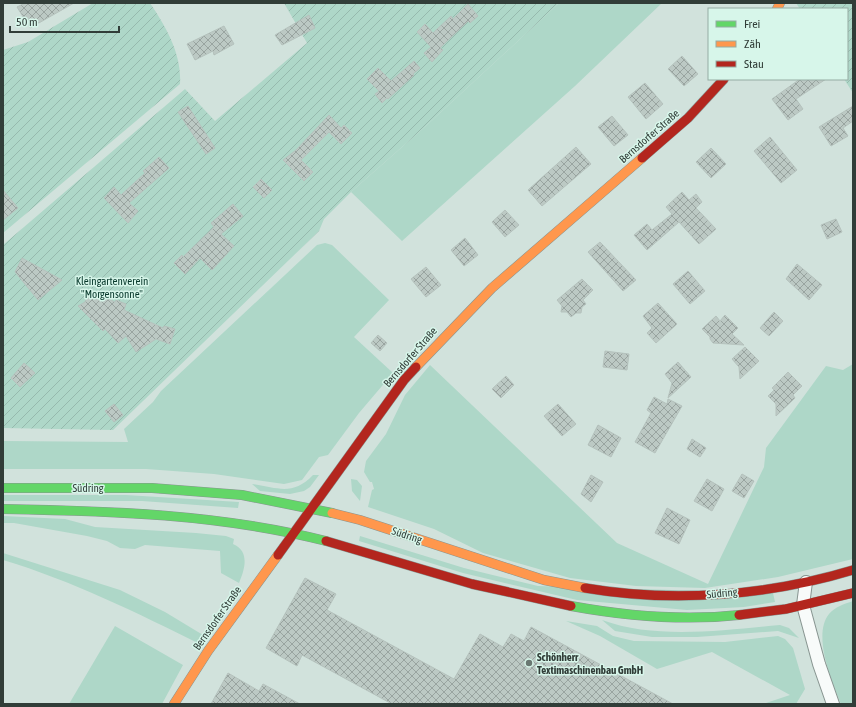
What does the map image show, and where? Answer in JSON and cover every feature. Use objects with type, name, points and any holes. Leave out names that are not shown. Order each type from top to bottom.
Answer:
[{"type":"main road","name":"Bernsdorfer Straße","points":[[174,704],[208,650],[404,380],[443,337],[492,288],[688,118],[723,80]]},
{"type":"main road","name":"Südring","points":[[3,488],[152,488],[184,489],[242,495],[310,508],[360,520],[401,532],[519,573],[570,586],[602,591],[662,596],[694,596],[806,582],[853,570]]},
{"type":"main road","name":"Südring","points":[[3,509],[198,518],[239,523],[292,533],[352,547],[474,584],[550,602],[597,611],[642,616],[683,618],[766,613],[853,593]]},
{"type":"street","points":[[806,582],[803,605],[819,664],[833,704]]},
{"type":"green space","points":[[93,3],[150,3],[172,41],[178,62],[180,84],[3,233],[3,50],[28,42]]},
{"type":"green space","name":"Kleingartenverein \"Morgensonne\"","points":[[284,3],[559,3],[427,125],[351,192],[324,219],[319,231],[113,430],[3,428],[3,245],[185,89],[215,121],[307,43]]},
{"type":"green space","points":[[559,3],[662,3],[575,86],[402,241],[351,192],[427,125]]},
{"type":"green space","points":[[796,3],[853,3],[853,93],[845,80],[848,80],[848,8],[799,8]]},
{"type":"green space","points":[[325,243],[332,245],[389,300],[354,337],[393,373],[359,413],[328,455],[319,457],[302,480],[284,484],[214,474],[146,469],[3,469],[3,441],[128,442],[124,429],[153,402],[161,391],[317,245]]},
{"type":"green space","points":[[853,364],[853,559],[778,577],[705,588],[636,586],[570,578],[483,553],[434,529],[368,507],[372,490],[374,489],[372,482],[370,482],[364,472],[366,461],[386,434],[405,395],[430,365],[617,543],[708,584],[764,467],[766,448],[826,366],[843,370]]},
{"type":"green space","points":[[313,475],[319,475],[310,487],[304,491],[290,494],[260,491],[252,484],[285,489],[292,488],[306,482]]},
{"type":"green space","points":[[351,479],[357,480],[362,486],[360,501],[352,491]]},
{"type":"green space","points":[[3,495],[126,495],[239,502],[238,508],[142,501],[3,501]]},
{"type":"green space","points":[[3,516],[65,519],[95,527],[226,536],[234,539],[233,544],[242,551],[245,561],[243,572],[239,583],[221,573],[220,551],[145,545],[135,549],[120,548],[107,541],[87,536],[14,523],[3,523]]},
{"type":"green space","points":[[360,536],[464,568],[538,586],[773,593],[775,602],[744,607],[687,610],[577,600],[463,573],[359,541]]},
{"type":"green space","points":[[3,553],[120,590],[165,612],[208,638],[202,645],[80,588],[29,568],[3,560]]},
{"type":"green space","points":[[853,601],[853,704],[841,704],[825,659],[822,634],[824,623],[829,614],[837,608]]},
{"type":"green space","points":[[602,620],[623,626],[667,632],[713,631],[780,625],[789,628],[799,638],[778,631],[697,637],[652,637],[615,631]]},
{"type":"green space","points":[[566,621],[597,626],[613,636],[634,641],[725,642],[778,636],[785,639],[793,648],[805,689],[796,704],[763,704],[790,695],[712,652],[657,669],[600,636]]},
{"type":"green space","points":[[115,626],[183,665],[162,704],[69,704]]},
{"type":"building","points":[[25,3],[74,3],[30,28],[17,7]]},
{"type":"building","points":[[468,4],[478,16],[470,23],[468,21],[440,48],[443,50],[432,62],[424,53],[431,47],[417,32],[425,24],[433,33],[451,16],[453,19]]},
{"type":"building","points":[[309,15],[315,28],[282,45],[275,35]]},
{"type":"building","points":[[224,26],[234,44],[214,55],[213,51],[195,60],[187,44]]},
{"type":"building","points":[[682,56],[698,74],[684,86],[668,69]]},
{"type":"building","points":[[414,61],[420,68],[382,103],[375,94],[379,91],[367,79],[378,68],[391,81]]},
{"type":"building","points":[[799,80],[824,80],[796,99],[803,109],[788,120],[772,99]]},
{"type":"building","points":[[645,83],[663,104],[646,119],[628,97]]},
{"type":"building","points":[[188,106],[215,148],[206,154],[178,112]]},
{"type":"building","points":[[853,106],[853,121],[843,128],[848,136],[831,146],[819,127]]},
{"type":"building","points":[[329,115],[341,128],[344,125],[352,133],[341,144],[329,132],[301,160],[313,172],[304,181],[283,160],[296,150]]},
{"type":"building","points":[[612,116],[628,135],[614,146],[598,127]]},
{"type":"building","points":[[770,137],[797,170],[781,183],[754,151]]},
{"type":"building","points":[[576,147],[591,164],[542,206],[528,190]]},
{"type":"building","points":[[711,148],[726,164],[711,178],[696,162]]},
{"type":"building","points":[[159,157],[169,168],[129,203],[138,211],[128,223],[104,198],[114,187],[121,195],[145,173],[143,171]]},
{"type":"building","points":[[261,179],[272,190],[264,198],[253,187]]},
{"type":"building","points":[[3,190],[18,208],[3,220]]},
{"type":"building","points":[[682,192],[689,200],[696,194],[702,202],[696,208],[716,229],[699,244],[679,222],[647,250],[634,235],[647,224],[652,230],[672,214],[666,207]]},
{"type":"building","points":[[233,204],[243,216],[221,234],[234,246],[212,270],[200,258],[185,274],[174,263],[182,255],[183,257],[214,227],[211,223]]},
{"type":"building","points":[[505,210],[519,225],[505,237],[492,222]]},
{"type":"building","points":[[836,219],[842,232],[827,239],[821,225]]},
{"type":"building","points":[[465,238],[478,255],[464,266],[451,250]]},
{"type":"building","points":[[600,242],[636,280],[623,291],[588,252]]},
{"type":"building","points":[[22,258],[62,280],[38,300],[15,272]]},
{"type":"building","points":[[797,264],[822,285],[809,300],[786,279]]},
{"type":"building","points":[[426,267],[441,285],[426,297],[411,279]]},
{"type":"building","points":[[688,271],[705,291],[690,304],[673,284]]},
{"type":"building","points":[[582,279],[593,290],[583,300],[586,304],[582,307],[581,313],[576,313],[571,317],[567,312],[561,312],[562,306],[557,300]]},
{"type":"building","points":[[90,290],[115,302],[116,300],[126,304],[124,310],[163,328],[164,326],[175,329],[170,344],[156,339],[136,352],[126,336],[118,343],[105,329],[103,331],[78,306],[85,302]]},
{"type":"building","points":[[658,303],[677,324],[656,343],[647,333],[652,328],[643,316]]},
{"type":"building","points":[[774,312],[783,321],[769,336],[760,328]]},
{"type":"building","points":[[725,315],[738,328],[732,334],[744,345],[713,343],[710,337],[702,329],[716,316],[720,321]]},
{"type":"building","points":[[378,335],[387,343],[380,351],[371,343]]},
{"type":"building","points":[[745,347],[759,361],[740,379],[739,367],[732,359]]},
{"type":"building","points":[[605,351],[629,354],[627,370],[603,367]]},
{"type":"building","points":[[678,362],[691,377],[668,398],[672,383],[665,374]]},
{"type":"building","points":[[24,363],[35,373],[20,387],[11,378]]},
{"type":"building","points":[[788,372],[802,386],[793,395],[795,398],[776,416],[776,404],[768,396],[774,390],[772,388]]},
{"type":"building","points":[[506,376],[514,385],[501,398],[492,389]]},
{"type":"building","points":[[654,397],[667,404],[668,399],[682,406],[655,453],[635,442],[651,413],[647,410]]},
{"type":"building","points":[[114,404],[123,415],[114,422],[105,411]]},
{"type":"building","points":[[558,404],[576,424],[562,436],[544,416]]},
{"type":"building","points":[[598,425],[621,438],[611,457],[588,445]]},
{"type":"building","points":[[692,439],[706,448],[700,457],[687,449]]},
{"type":"building","points":[[742,474],[754,481],[744,498],[732,491]]},
{"type":"building","points":[[591,475],[603,482],[591,502],[581,494]]},
{"type":"building","points":[[707,479],[724,489],[712,511],[694,501]]},
{"type":"building","points":[[667,508],[690,520],[679,544],[655,533]]},
{"type":"building","points":[[305,578],[336,594],[327,610],[454,679],[480,634],[503,647],[511,634],[524,641],[531,627],[673,704],[392,704],[302,655],[297,666],[266,648]]},
{"type":"building","points":[[228,673],[259,691],[263,684],[300,704],[211,704]]},
{"type":"traffic: fast","points":[[3,488],[152,488],[242,495],[332,513]]},
{"type":"traffic: fast","points":[[3,509],[125,513],[206,520],[246,525],[326,541]]},
{"type":"traffic: fast","points":[[571,606],[634,615],[697,618],[739,615]]},
{"type":"traffic: slow","points":[[778,8],[780,3]]},
{"type":"traffic: slow","points":[[416,367],[492,288],[642,158]]},
{"type":"traffic: slow","points":[[332,513],[360,520],[544,580],[585,588]]},
{"type":"traffic: slow","points":[[174,704],[208,651],[278,555]]},
{"type":"traffic: jam","points":[[642,158],[688,118],[723,80]]},
{"type":"traffic: jam","points":[[278,555],[404,380],[416,367]]},
{"type":"traffic: jam","points":[[326,541],[472,584],[571,606]]},
{"type":"traffic: jam","points":[[585,588],[618,593],[652,595],[686,596],[720,594],[787,586],[853,570]]},
{"type":"traffic: jam","points":[[739,615],[786,609],[853,593]]},
{"type":"place","name":"Schönherr Textimaschinenbau GmbH","points":[[529,663]]}]
